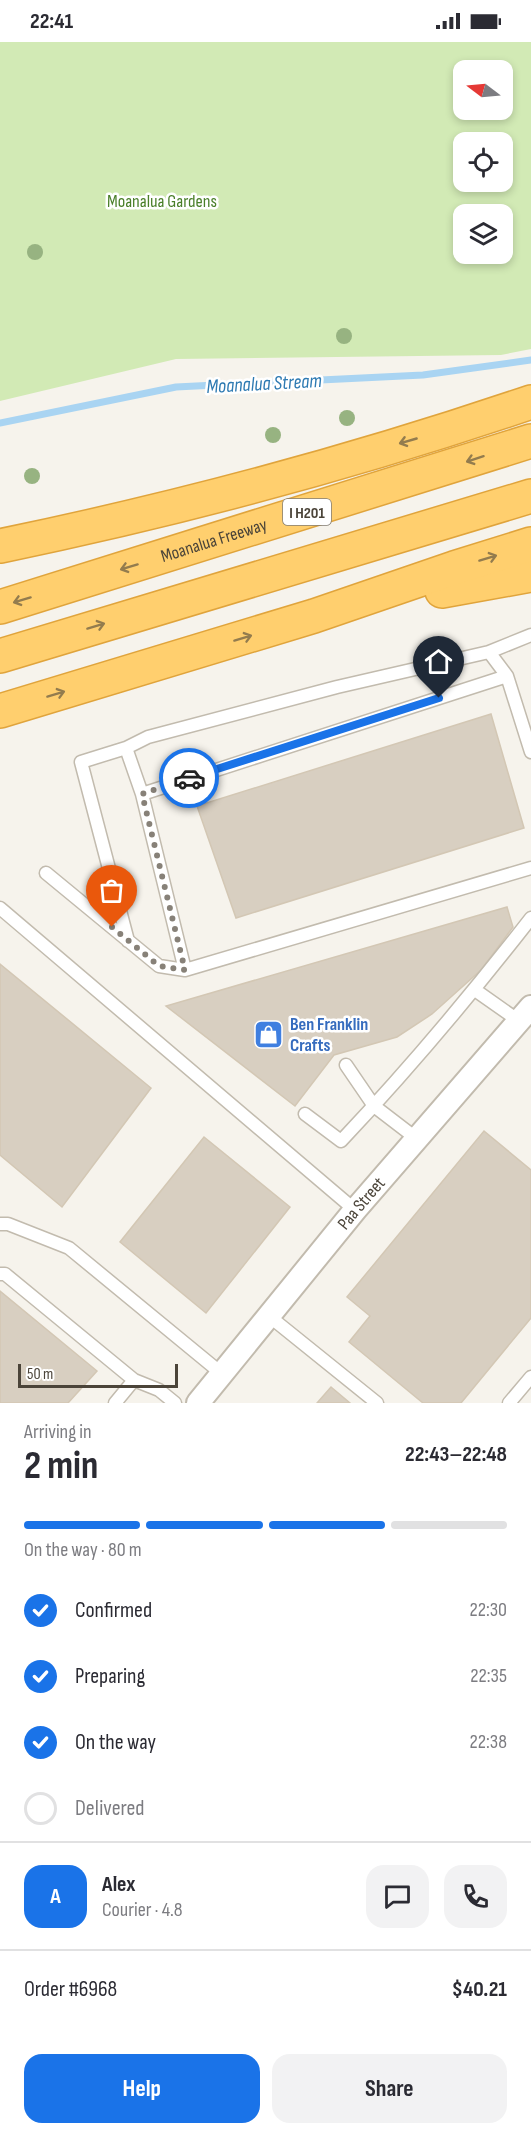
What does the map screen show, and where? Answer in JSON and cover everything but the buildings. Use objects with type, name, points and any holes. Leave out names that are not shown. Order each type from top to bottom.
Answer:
[{"type":"highway","points":[[0,546],[226,493],[464,425],[531,402]]},
{"type":"highway","name":"Moanalua Freeway","points":[[0,607],[531,441]]},
{"type":"highway","points":[[0,567],[52,552],[226,493]]},
{"type":"highway","points":[[0,656],[531,496]]},
{"type":"highway","points":[[236,584],[531,521]]},
{"type":"highway","points":[[0,711],[314,616],[531,544]]},
{"type":"highway","points":[[314,616],[531,575]]},
{"type":"street","name":"Paa Street","points":[[198,1403],[355,1210],[525,1014]]},
{"type":"lane","points":[[128,941],[81,762],[126,748],[148,737],[337,687],[489,651],[531,634]]},
{"type":"lane","points":[[489,651],[507,676],[531,752]]},
{"type":"lane","points":[[142,794],[507,676]]},
{"type":"lane","points":[[126,748],[142,794],[185,970]]},
{"type":"lane","points":[[46,873],[159,966],[185,970],[531,868]]},
{"type":"lane","points":[[0,908],[355,1210]]},
{"type":"lane","points":[[304,1114],[341,1141],[475,990],[531,918]]},
{"type":"lane","points":[[475,990],[525,1014]]},
{"type":"lane","points":[[346,1065],[374,1106],[417,1139]]},
{"type":"lane","points":[[3,1222],[69,1248],[221,1374]]},
{"type":"lane","points":[[0,1274],[5,1274],[134,1380],[159,1390],[175,1403]]},
{"type":"lane","points":[[269,1316],[378,1403]]},
{"type":"lane","points":[[509,1403],[531,1377]]},
{"type":"lane","points":[[116,1403],[134,1380]]},
{"type":"green space","name":"Moanalua Gardens","points":[[0,42],[531,42],[531,349],[501,355],[176,359],[0,401]]},
{"type":"waterway","name":"Moanalua Stream","points":[[0,423],[176,387],[423,375],[531,360]]},
{"type":"way so far","points":[[112,927],[159,966],[185,970],[142,794],[189,778]]},
{"type":"place","name":"Ben Franklin Crafts","points":[[269,1034]]},
{"type":"route","points":[[189,778],[439,698]]}]
